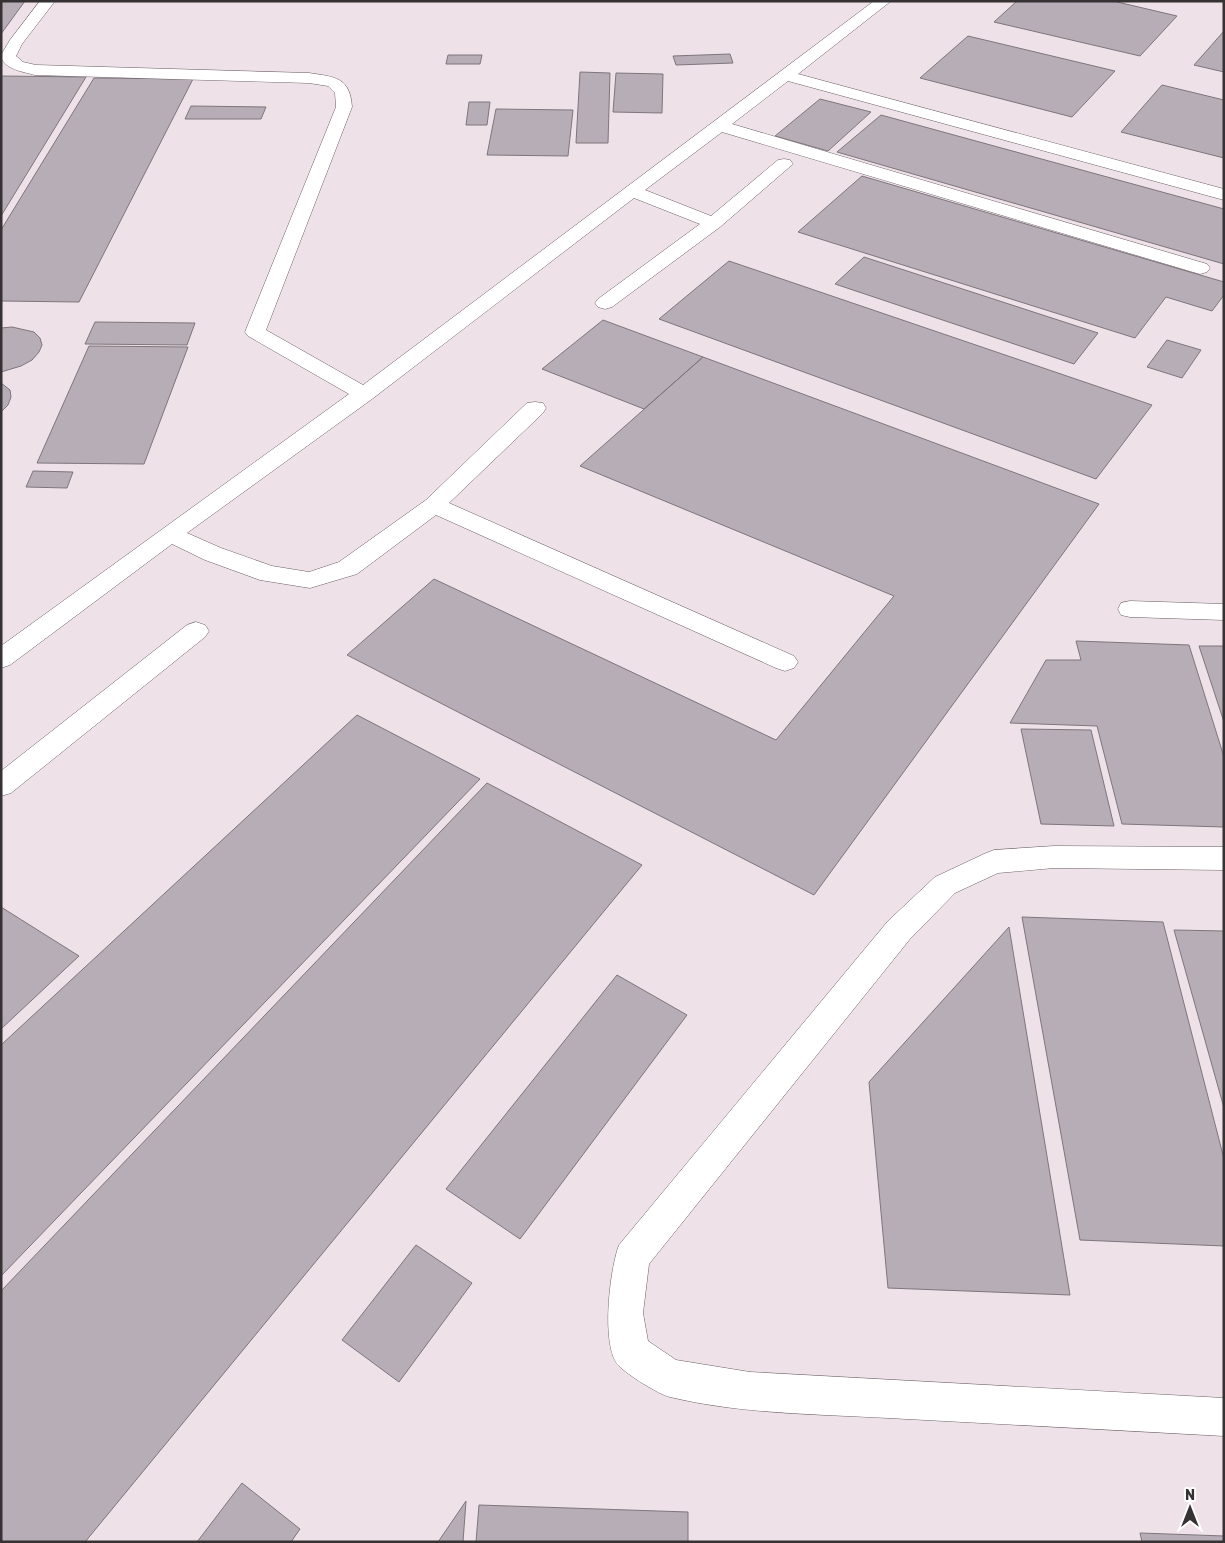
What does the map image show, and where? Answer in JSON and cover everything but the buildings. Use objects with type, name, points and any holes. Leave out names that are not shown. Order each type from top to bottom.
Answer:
[{"type":"street","points":[[48,1],[8,56],[17,65],[35,70],[309,78],[333,82],[344,92],[344,106],[255,332],[364,394]]},
{"type":"street","points":[[1,659],[364,394],[884,1]]},
{"type":"street","points":[[784,75],[1224,195]]},
{"type":"street","points":[[718,125],[1200,268]]},
{"type":"street","points":[[605,303],[713,223],[784,164]]},
{"type":"street","points":[[632,191],[713,223]]},
{"type":"street","points":[[170,534],[213,554],[269,574],[310,580],[348,568],[434,505],[535,408]]},
{"type":"street","points":[[434,505],[785,662]]},
{"type":"street","points":[[1130,609],[1224,612]]},
{"type":"street","points":[[1,786],[196,631]]},
{"type":"street","points":[[1224,859],[1054,857],[994,862],[945,885],[899,930],[632,1258],[625,1313],[630,1352],[668,1378],[750,1391],[1224,1417]]}]
